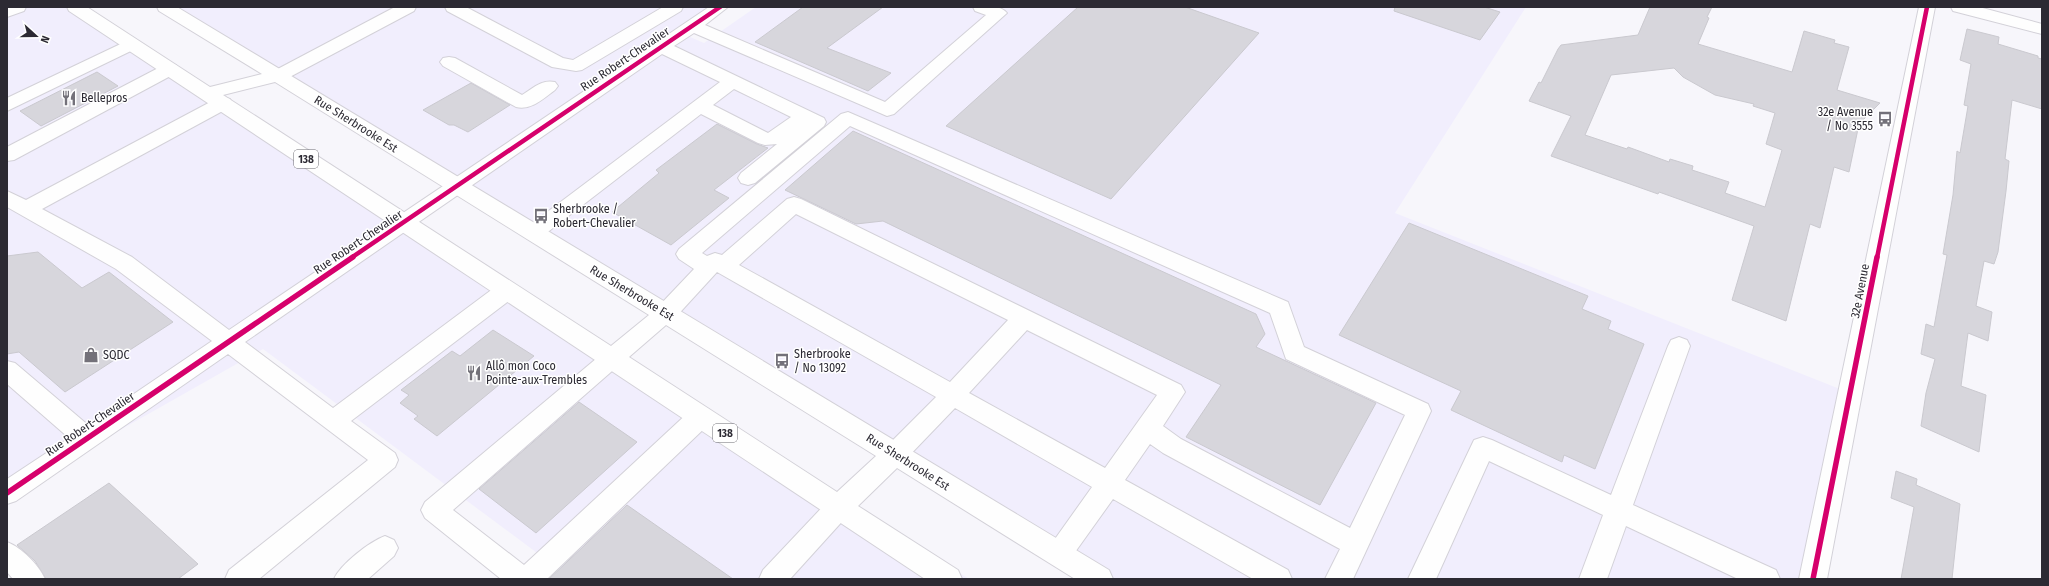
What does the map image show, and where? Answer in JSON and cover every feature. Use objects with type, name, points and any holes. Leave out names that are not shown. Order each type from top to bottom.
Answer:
[{"type":"main road","points":[[7,12],[18,7]]},
{"type":"main road","name":"138","points":[[75,7],[216,98],[506,291],[948,579]]},
{"type":"main road","name":"Rue Sherbrooke Est","points":[[165,7],[1099,579]]},
{"type":"main road","points":[[25,209],[216,98],[278,76],[408,7]]},
{"type":"main road","points":[[453,7],[558,63],[576,66],[675,7]]},
{"type":"main road","name":"Rue Robert-Chevalier","points":[[7,493],[404,224],[456,185],[720,7]]},
{"type":"main road","points":[[692,26],[887,110],[998,13],[981,7]]},
{"type":"main road","name":"32e Avenue","points":[[1812,579],[1927,7]]},
{"type":"main road","points":[[1959,7],[2042,30]]},
{"type":"main road","points":[[7,105],[131,44]]},
{"type":"main road","points":[[661,47],[817,122],[748,178]]},
{"type":"main road","points":[[449,62],[523,103],[549,86]]},
{"type":"main road","points":[[7,155],[170,69]]},
{"type":"main road","points":[[533,233],[733,81]]},
{"type":"main road","points":[[700,106],[765,139],[774,139],[804,115]]},
{"type":"main road","points":[[1278,579],[953,395],[715,267],[687,254],[848,118],[1280,308],[1294,353],[1419,411],[1339,579]]},
{"type":"main road","points":[[7,198],[124,263],[386,460],[238,579]]},
{"type":"main road","points":[[521,579],[434,510],[665,314],[715,267],[794,204],[1173,392],[1059,554]]},
{"type":"main road","points":[[333,421],[506,291]]},
{"type":"main road","points":[[773,579],[838,507],[895,454],[953,395],[1024,318]]},
{"type":"main road","points":[[1593,579],[1679,346]]},
{"type":"main road","points":[[7,370],[87,439]]},
{"type":"main road","points":[[528,579],[700,417]]},
{"type":"main road","points":[[1148,428],[1172,446],[1356,544]]},
{"type":"main road","points":[[1422,579],[1483,447],[1766,579]]},
{"type":"main road","points":[[348,579],[385,548]]},
{"type":"main road","points":[[7,554],[31,579]]},
{"type":"shaded area","points":[[7,7],[75,7],[969,579],[572,579],[263,349],[7,494]]},
{"type":"shaded area","points":[[165,7],[720,7],[681,33],[704,43],[756,7],[1526,7],[1395,213],[1850,393],[1813,579],[1101,579]]},
{"type":"building","points":[[803,7],[883,7],[827,48],[891,73],[868,91],[755,42]]},
{"type":"building","points":[[1078,7],[1185,7],[1259,33],[1111,199],[946,126]]},
{"type":"building","points":[[1395,7],[1484,7],[1500,12],[1480,40],[1394,11]]},
{"type":"building","points":[[1650,7],[1712,7],[1698,44],[1792,72],[1804,31],[1835,40],[1834,43],[1849,47],[1837,90],[1880,103],[1859,124],[1849,172],[1834,167],[1820,228],[1810,224],[1786,321],[1732,300],[1754,226],[1551,156],[1571,116],[1529,101],[1539,82],[1541,83],[1558,49],[1561,45],[1638,35]],"holes":[[[1674,68],[1683,77],[1715,95],[1754,104],[1753,106],[1775,113],[1766,144],[1782,150],[1765,207],[1725,193],[1729,182],[1692,170],[1693,166],[1670,159],[1669,162],[1628,147],[1627,149],[1585,135],[1611,75]]]},
{"type":"building","points":[[1967,29],[1999,37],[1998,44],[2038,56],[2038,58],[2042,59],[2042,109],[2012,100],[2005,159],[2009,161],[1998,252],[1994,264],[1984,261],[1976,306],[1992,312],[1988,341],[1968,333],[1961,386],[1986,395],[1979,452],[1921,426],[1926,393],[1935,359],[1921,354],[1926,324],[1934,327],[1947,255],[1943,254],[1953,195],[1957,151],[1960,153],[1968,106],[1964,105],[1971,64],[1960,60]]},
{"type":"building","name":"Bellepros","points":[[97,72],[118,86],[41,126],[20,111]]},
{"type":"building","points":[[471,83],[510,105],[468,132],[454,125],[449,125],[423,110]]},
{"type":"building","points":[[717,124],[768,148],[714,190],[729,198],[671,245],[612,212],[659,173],[656,170]]},
{"type":"building","points":[[853,131],[1256,314],[1265,334],[1256,347],[1376,403],[1320,505],[1186,437],[1221,385],[883,221],[856,224],[785,190]]},
{"type":"building","points":[[1409,223],[1588,296],[1582,309],[1611,321],[1608,329],[1644,344],[1595,469],[1564,455],[1562,462],[1451,410],[1461,391],[1339,335]]},
{"type":"building","points":[[38,252],[82,288],[109,272],[173,322],[65,392],[19,352],[7,354],[7,256]]},
{"type":"building","points":[[493,330],[534,356],[437,436],[414,419],[418,416],[400,403],[409,395],[401,390],[452,351],[460,356]]},
{"type":"building","points":[[579,402],[637,442],[536,533],[479,489]]},
{"type":"building","points":[[1896,471],[1917,479],[1916,485],[1960,504],[1952,579],[1901,579],[1914,507],[1891,498]]},
{"type":"building","points":[[109,483],[198,564],[178,579],[46,579],[35,561],[17,545]]},
{"type":"building","points":[[627,505],[733,579],[549,579]]},
{"type":"cycle path","points":[[7,493],[720,7]]},
{"type":"cycle path","points":[[1813,579],[1927,7]]},
{"type":"place","name":"Bellepros","points":[[69,98]]},
{"type":"place","name":"32e Avenue / No 3555","points":[[1885,119]]},
{"type":"place","name":"Sherbrooke / Robert-Chevalier","points":[[541,216]]},
{"type":"place","name":"SQDC","points":[[91,355]]},
{"type":"place","name":"Sherbrooke / No 13092","points":[[782,361]]},
{"type":"place","name":"Allô mon Coco Pointe-aux-Trembles","points":[[474,373]]}]
